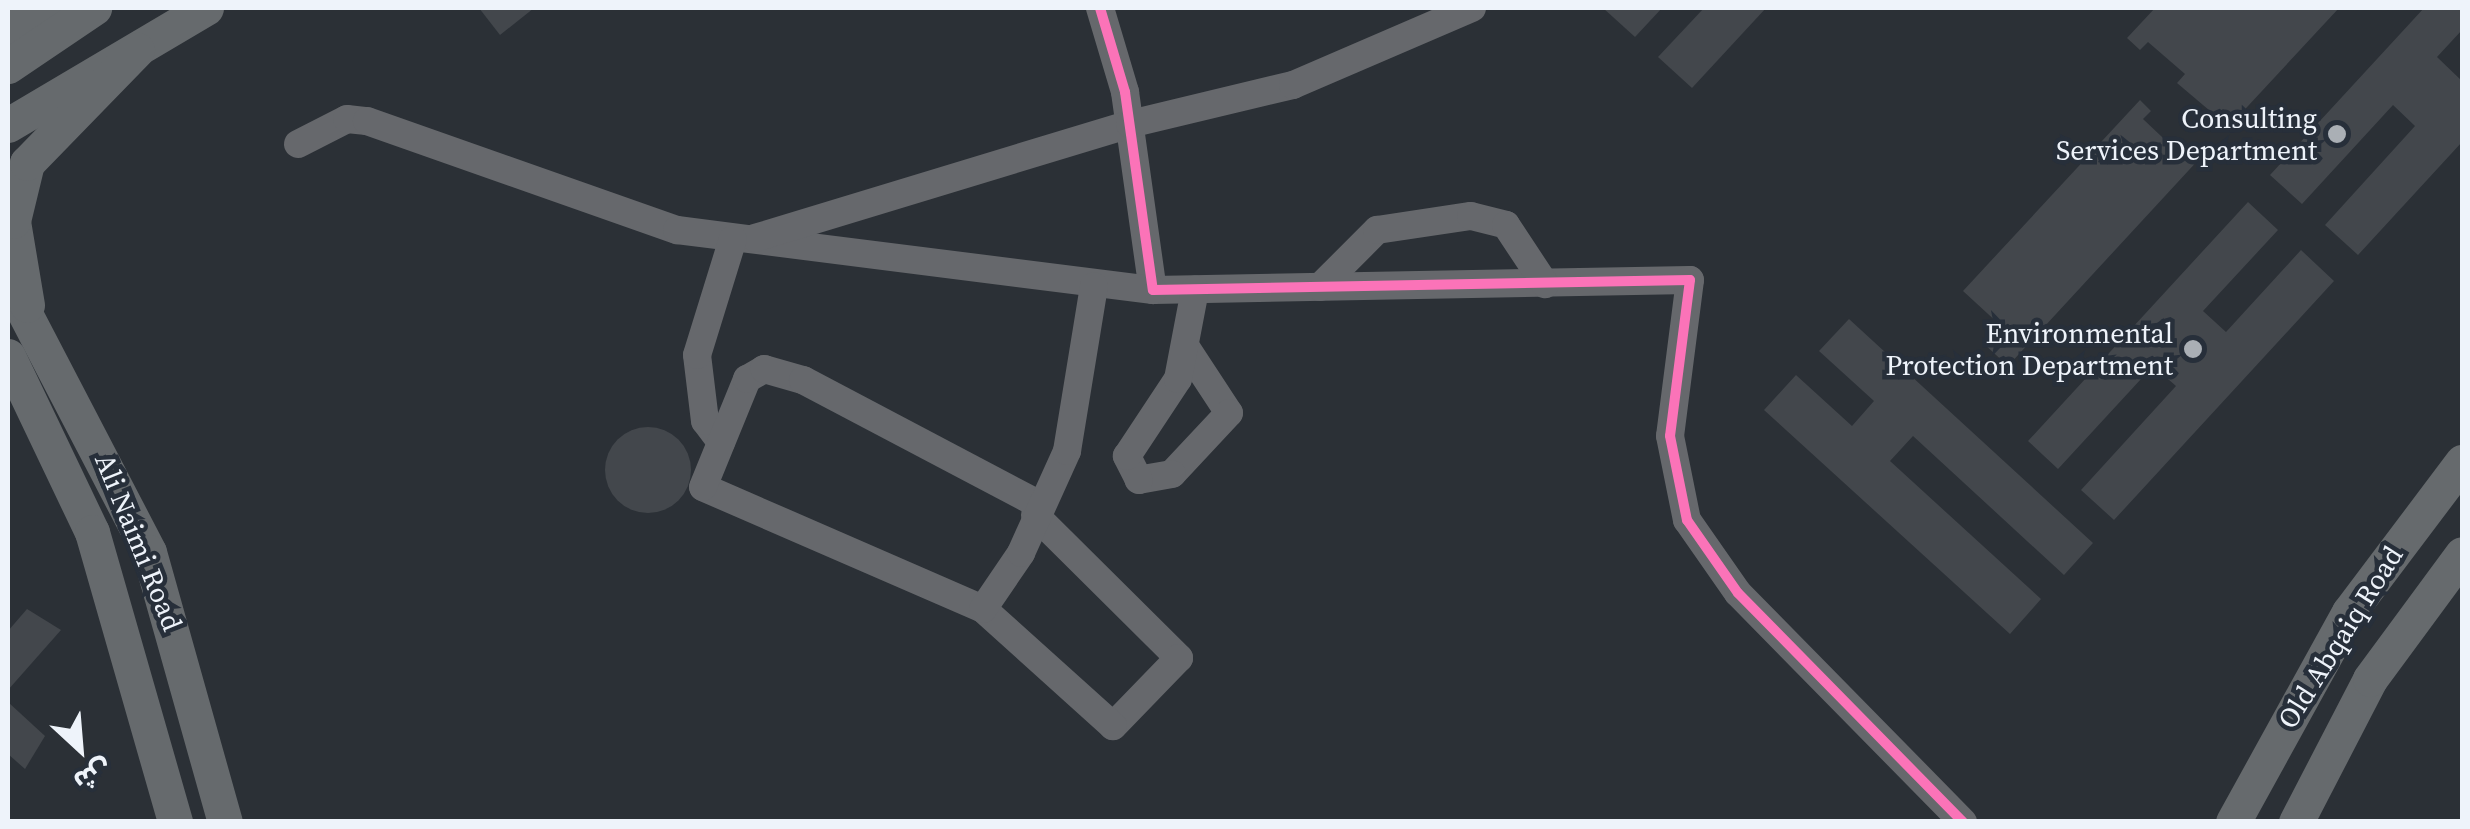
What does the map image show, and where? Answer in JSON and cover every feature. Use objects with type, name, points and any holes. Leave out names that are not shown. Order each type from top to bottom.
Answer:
[{"type":"main road","points":[[8,27],[56,8]]},
{"type":"main road","points":[[8,66],[94,8]]},
{"type":"main road","points":[[8,125],[206,8]]},
{"type":"main road","points":[[31,326],[14,252],[27,163],[137,50]]},
{"type":"main road","name":"Ali Naimi Road","points":[[8,281],[149,552],[225,822]]},
{"type":"main road","name":"Ali Naimi Road","points":[[8,356],[92,532],[175,822]]},
{"type":"main road","name":"Old Abqaiq Road","points":[[2233,822],[2349,612],[2462,462]]},
{"type":"main road","name":"Old Abqaiq Road","points":[[2296,822],[2370,679],[2462,554]]},
{"type":"street","points":[[1100,8],[1130,124],[1153,290]]},
{"type":"street","points":[[738,240],[1130,124],[1293,86],[1472,8]]},
{"type":"street","points":[[298,144],[347,119],[367,122],[573,198],[738,240],[1094,286],[1195,290],[1690,280],[1670,436],[1687,520],[1738,592],[1962,822]]},
{"type":"street","points":[[1320,287],[1377,230],[1471,216],[1506,226],[1545,284]]},
{"type":"street","points":[[722,442],[705,421],[697,355],[738,240]]},
{"type":"street","points":[[983,610],[1067,451],[1094,286]]},
{"type":"street","points":[[1186,346],[1229,414],[1172,474],[1139,480],[1127,456],[1178,379],[1195,290]]},
{"type":"street","points":[[764,369],[803,380],[1038,510],[1180,658],[1112,726],[983,610],[702,487],[722,442],[748,379],[764,369]]},
{"type":"building","points":[[479,8],[534,8],[500,35]]},
{"type":"building","points":[[1603,8],[1662,8],[1635,37]]},
{"type":"building","points":[[1704,8],[1766,8],[1692,88],[1658,57]]},
{"type":"building","points":[[2155,8],[2339,8],[2235,120],[2223,109],[2216,116],[2177,83],[2185,74],[2148,42],[2140,50],[2127,38]]},
{"type":"building","name":"Consulting Services Department","points":[[2424,8],[2462,8],[2462,30],[2437,57],[2462,81],[2462,142],[2358,255],[2325,225],[2415,126],[2393,105],[2302,204],[2270,175]]},
{"type":"building","points":[[2140,100],[2151,111],[2143,119],[2180,154],[2188,146],[2201,157],[2008,366],[1983,343],[2000,325],[1963,291]]},
{"type":"building","name":"Environmental Protection Department","points":[[2248,202],[2278,230],[2203,311],[2226,332],[2301,250],[2334,281],[2114,520],[2081,490],[2176,386],[2153,366],[2058,469],[2028,441]]},
{"type":"building","points":[[1849,319],[2093,543],[2064,575],[1913,436],[1890,461],[2041,599],[2010,634],[1764,410],[1796,375],[1852,426],[1874,401],[1819,351]]},
{"type":"building","points":[[648,427],[665,430],[679,439],[688,453],[688,487],[679,501],[665,510],[648,513],[631,510],[617,501],[608,487],[605,470],[608,453],[617,439],[631,430]]},
{"type":"building","points":[[27,609],[61,630],[8,690],[8,631]]},
{"type":"building","points":[[8,702],[45,736],[25,769],[8,754]]},
{"type":"cycle path","points":[[1100,8],[1125,92],[1153,290],[1690,280],[1670,436],[1687,520],[1738,593],[1963,822]]},
{"type":"place","name":"Consulting Services Department","points":[[2337,134]]},
{"type":"place","name":"Environmental Protection Department","points":[[2193,349]]}]
